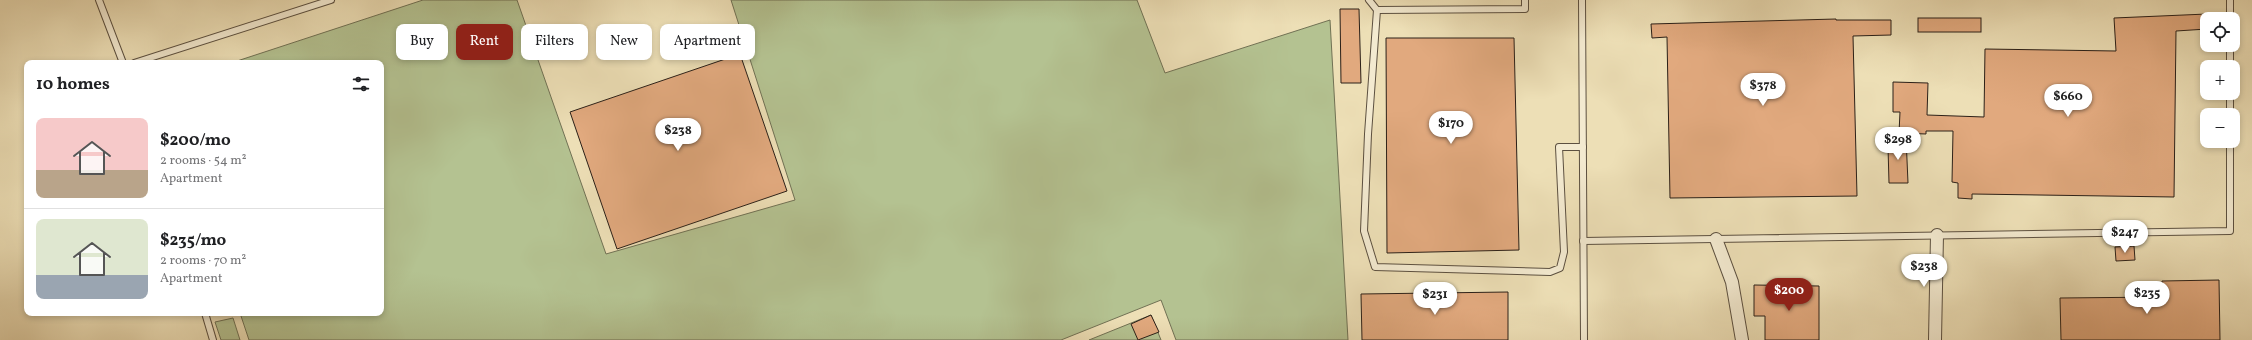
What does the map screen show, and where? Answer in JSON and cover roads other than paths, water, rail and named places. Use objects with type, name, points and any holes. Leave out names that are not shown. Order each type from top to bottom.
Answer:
[{"type":"street","points":[[1935,340],[1937,235]]},
{"type":"street","points":[[1716,239],[1732,282],[1742,340]]},
{"type":"lane","points":[[99,0],[122,60]]},
{"type":"lane","points":[[143,60],[331,0]]},
{"type":"lane","points":[[1369,0],[1377,10],[1368,134],[1364,231],[1375,267],[1550,272],[1560,268],[1564,252],[1559,147],[1583,147]]},
{"type":"lane","points":[[1377,10],[1525,9],[1525,0]]},
{"type":"lane","points":[[1582,0],[1584,340]]},
{"type":"lane","points":[[2230,0],[2230,12]]},
{"type":"lane","points":[[1583,241],[2230,231],[2230,148]]},
{"type":"lane","points":[[206,316],[213,340]]}]
